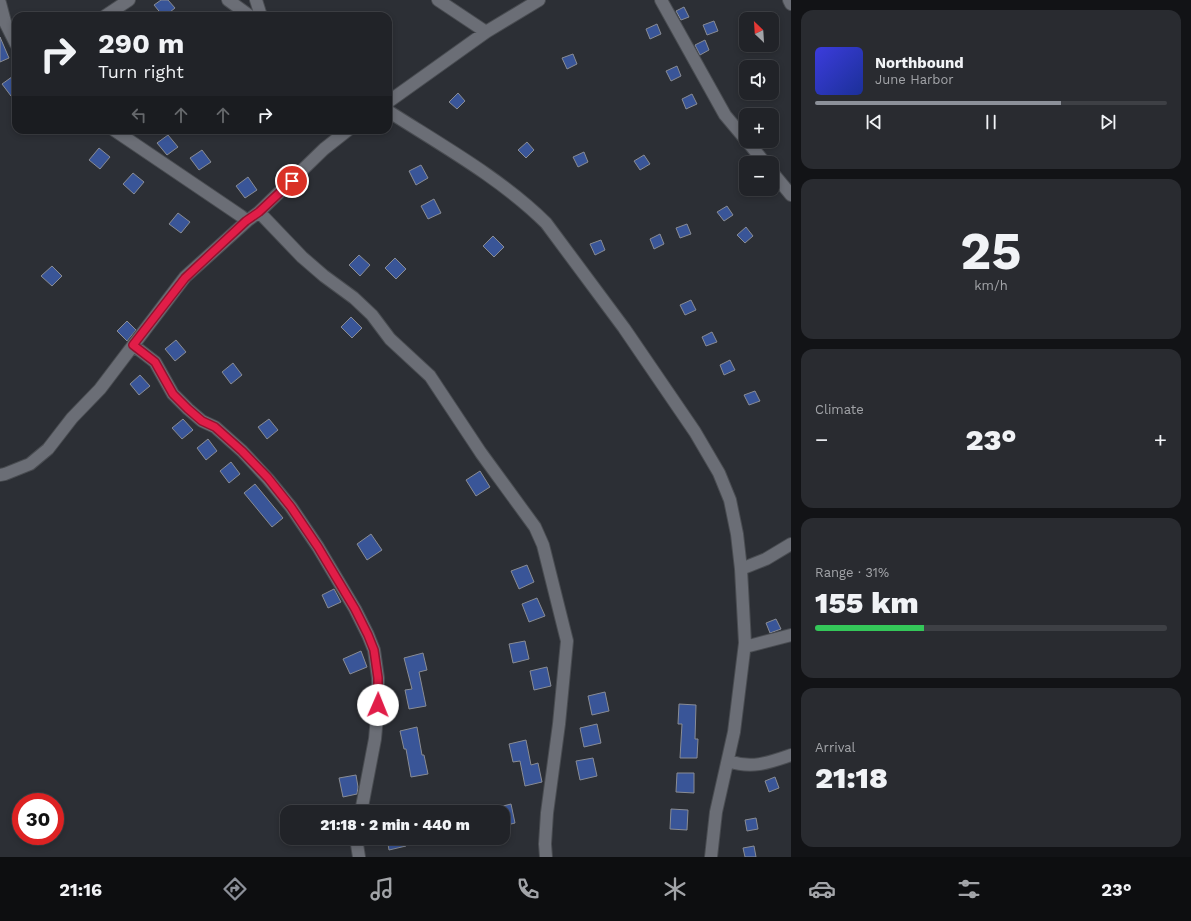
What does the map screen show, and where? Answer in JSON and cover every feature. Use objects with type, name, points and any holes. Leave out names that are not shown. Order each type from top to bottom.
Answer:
[{"type":"street","points":[[111,12],[128,0]]},
{"type":"street","points":[[228,0],[244,12]]},
{"type":"street","points":[[256,0],[260,12]]},
{"type":"street","points":[[438,0],[486,32]]},
{"type":"street","points":[[392,99],[486,32],[539,0]]},
{"type":"street","points":[[661,0],[725,115],[739,132]]},
{"type":"street","points":[[789,0],[791,4]]},
{"type":"street","points":[[0,3],[5,22],[12,36]]},
{"type":"street","points":[[392,114],[469,163],[512,193],[532,208],[546,223],[624,328],[710,456],[719,472],[730,500],[737,534],[742,569],[745,647],[734,732],[716,812],[711,857]]},
{"type":"street","points":[[120,134],[241,216],[246,221]]},
{"type":"street","points":[[0,475],[30,464],[48,449],[72,418],[100,389],[185,278],[246,221],[259,212],[324,149],[343,134]]},
{"type":"street","points":[[752,148],[759,156]]},
{"type":"street","points":[[779,180],[791,194]]},
{"type":"street","points":[[259,212],[302,257],[324,276],[354,298],[372,315],[390,339],[430,376],[481,453],[535,527],[543,545],[568,641],[547,813],[545,844],[546,857]]},
{"type":"street","points":[[133,345],[155,362],[173,394],[188,409],[202,421],[215,427],[242,451],[268,478],[291,507],[318,547],[355,609],[368,635],[374,650],[378,678],[378,705],[375,739],[362,805]]},
{"type":"street","points":[[742,569],[766,559],[791,544]]},
{"type":"street","points":[[745,647],[791,635]]},
{"type":"street","points":[[728,761],[740,765],[758,765],[791,755]]},
{"type":"street","points":[[357,845],[359,857]]},
{"type":"building","points":[[161,0],[168,0],[175,8],[170,12],[160,12],[154,5]]},
{"type":"building","points":[[684,7],[689,17],[681,20],[676,11]]},
{"type":"building","points":[[714,21],[718,31],[707,35],[703,25]]},
{"type":"building","points":[[657,24],[661,34],[650,39],[646,29]]},
{"type":"building","points":[[0,37],[9,58],[0,62]]},
{"type":"building","points":[[705,40],[709,50],[700,55],[695,45]]},
{"type":"building","points":[[573,54],[577,64],[567,69],[562,58]]},
{"type":"building","points":[[677,66],[681,76],[671,81],[666,71]]},
{"type":"building","points":[[12,77],[12,95],[11,96],[2,84]]},
{"type":"building","points":[[458,93],[465,101],[457,109],[449,102]]},
{"type":"building","points":[[692,94],[697,104],[686,109],[682,99]]},
{"type":"building","points":[[168,135],[178,147],[167,155],[157,143]]},
{"type":"building","points":[[527,142],[534,150],[526,158],[518,150]]},
{"type":"building","points":[[99,148],[110,157],[100,169],[89,160]]},
{"type":"building","points":[[202,150],[211,162],[199,170],[190,158]]},
{"type":"building","points":[[584,152],[588,162],[578,167],[573,157]]},
{"type":"building","points":[[644,155],[650,164],[640,170],[634,161]]},
{"type":"building","points":[[421,165],[428,178],[416,185],[409,171]]},
{"type":"building","points":[[133,173],[144,182],[134,194],[123,184]]},
{"type":"building","points":[[248,177],[257,190],[245,198],[236,186]]},
{"type":"building","points":[[434,199],[441,213],[428,219],[421,206]]},
{"type":"building","points":[[727,206],[733,215],[724,221],[717,212]]},
{"type":"building","points":[[178,213],[190,222],[181,233],[169,224]]},
{"type":"building","points":[[687,224],[691,234],[680,238],[676,228]]},
{"type":"building","points":[[746,227],[753,236],[745,243],[737,235]]},
{"type":"building","points":[[660,234],[664,244],[654,249],[650,239]]},
{"type":"building","points":[[493,236],[504,247],[494,257],[483,246]]},
{"type":"building","points":[[601,240],[605,250],[595,255],[590,244]]},
{"type":"building","points":[[359,255],[370,265],[360,276],[349,265]]},
{"type":"building","points":[[395,258],[406,269],[396,279],[385,268]]},
{"type":"building","points":[[52,266],[62,276],[52,286],[41,276]]},
{"type":"building","points":[[691,300],[696,310],[685,315],[680,305]]},
{"type":"building","points":[[351,317],[362,328],[352,338],[341,327]]},
{"type":"building","points":[[127,321],[136,330],[127,341],[117,331]]},
{"type":"building","points":[[712,332],[717,342],[706,346],[702,337]]},
{"type":"building","points":[[176,340],[186,352],[175,361],[165,349]]},
{"type":"building","points":[[730,360],[735,370],[724,375],[720,365]]},
{"type":"building","points":[[233,363],[242,375],[231,384],[222,372]]},
{"type":"building","points":[[140,375],[150,386],[139,395],[130,384]]},
{"type":"building","points":[[755,391],[760,401],[749,405],[744,395]]},
{"type":"building","points":[[183,419],[193,430],[182,439],[172,428]]},
{"type":"building","points":[[269,419],[278,430],[267,439],[258,427]]},
{"type":"building","points":[[208,439],[217,451],[206,460],[197,448]]},
{"type":"building","points":[[231,462],[240,474],[229,483],[220,471]]},
{"type":"building","points":[[480,471],[490,487],[476,496],[466,480]]},
{"type":"building","points":[[255,484],[283,518],[272,527],[244,493]]},
{"type":"building","points":[[371,534],[382,550],[367,560],[357,544]]},
{"type":"building","points":[[527,565],[534,582],[519,589],[511,571]]},
{"type":"building","points":[[334,589],[341,602],[328,608],[322,595]]},
{"type":"building","points":[[537,598],[545,616],[529,622],[522,604]]},
{"type":"building","points":[[776,619],[781,629],[770,633],[766,623]]},
{"type":"building","points":[[525,641],[529,659],[513,663],[509,644]]},
{"type":"building","points":[[361,651],[367,667],[350,674],[343,659]]},
{"type":"building","points":[[423,653],[427,670],[419,672],[426,706],[409,709],[405,690],[412,689],[404,658]]},
{"type":"building","points":[[547,667],[551,686],[534,690],[530,671]]},
{"type":"building","points":[[605,692],[609,711],[592,715],[588,696]]},
{"type":"building","points":[[679,704],[696,705],[695,739],[698,739],[697,758],[680,758],[682,724],[678,724]]},
{"type":"building","points":[[597,724],[601,743],[584,747],[580,728]]},
{"type":"building","points":[[417,727],[422,755],[424,755],[428,774],[411,777],[406,749],[404,749],[400,731]]},
{"type":"building","points":[[526,740],[531,765],[538,763],[542,782],[525,786],[520,761],[513,762],[509,744]]},
{"type":"building","points":[[593,758],[597,776],[580,780],[576,761]]},
{"type":"building","points":[[677,773],[694,773],[694,793],[676,792]]},
{"type":"building","points":[[356,775],[358,787],[357,794],[343,797],[339,778]]},
{"type":"building","points":[[775,777],[779,788],[769,792],[765,781]]},
{"type":"building","points":[[511,804],[515,823],[510,824],[510,805],[507,805]]},
{"type":"building","points":[[671,809],[688,810],[687,830],[670,829]]},
{"type":"building","points":[[756,818],[758,829],[747,831],[745,820]]},
{"type":"building","points":[[388,845],[406,845],[406,846],[389,850]]},
{"type":"building","points":[[754,846],[756,857],[745,857],[743,848]]},
{"type":"route","points":[[292,181],[259,212],[246,221],[176,287],[133,345],[155,362],[173,394],[202,421],[215,427],[242,451],[268,478],[291,507],[318,547],[355,609],[368,635],[374,650],[378,678],[378,705]]}]
